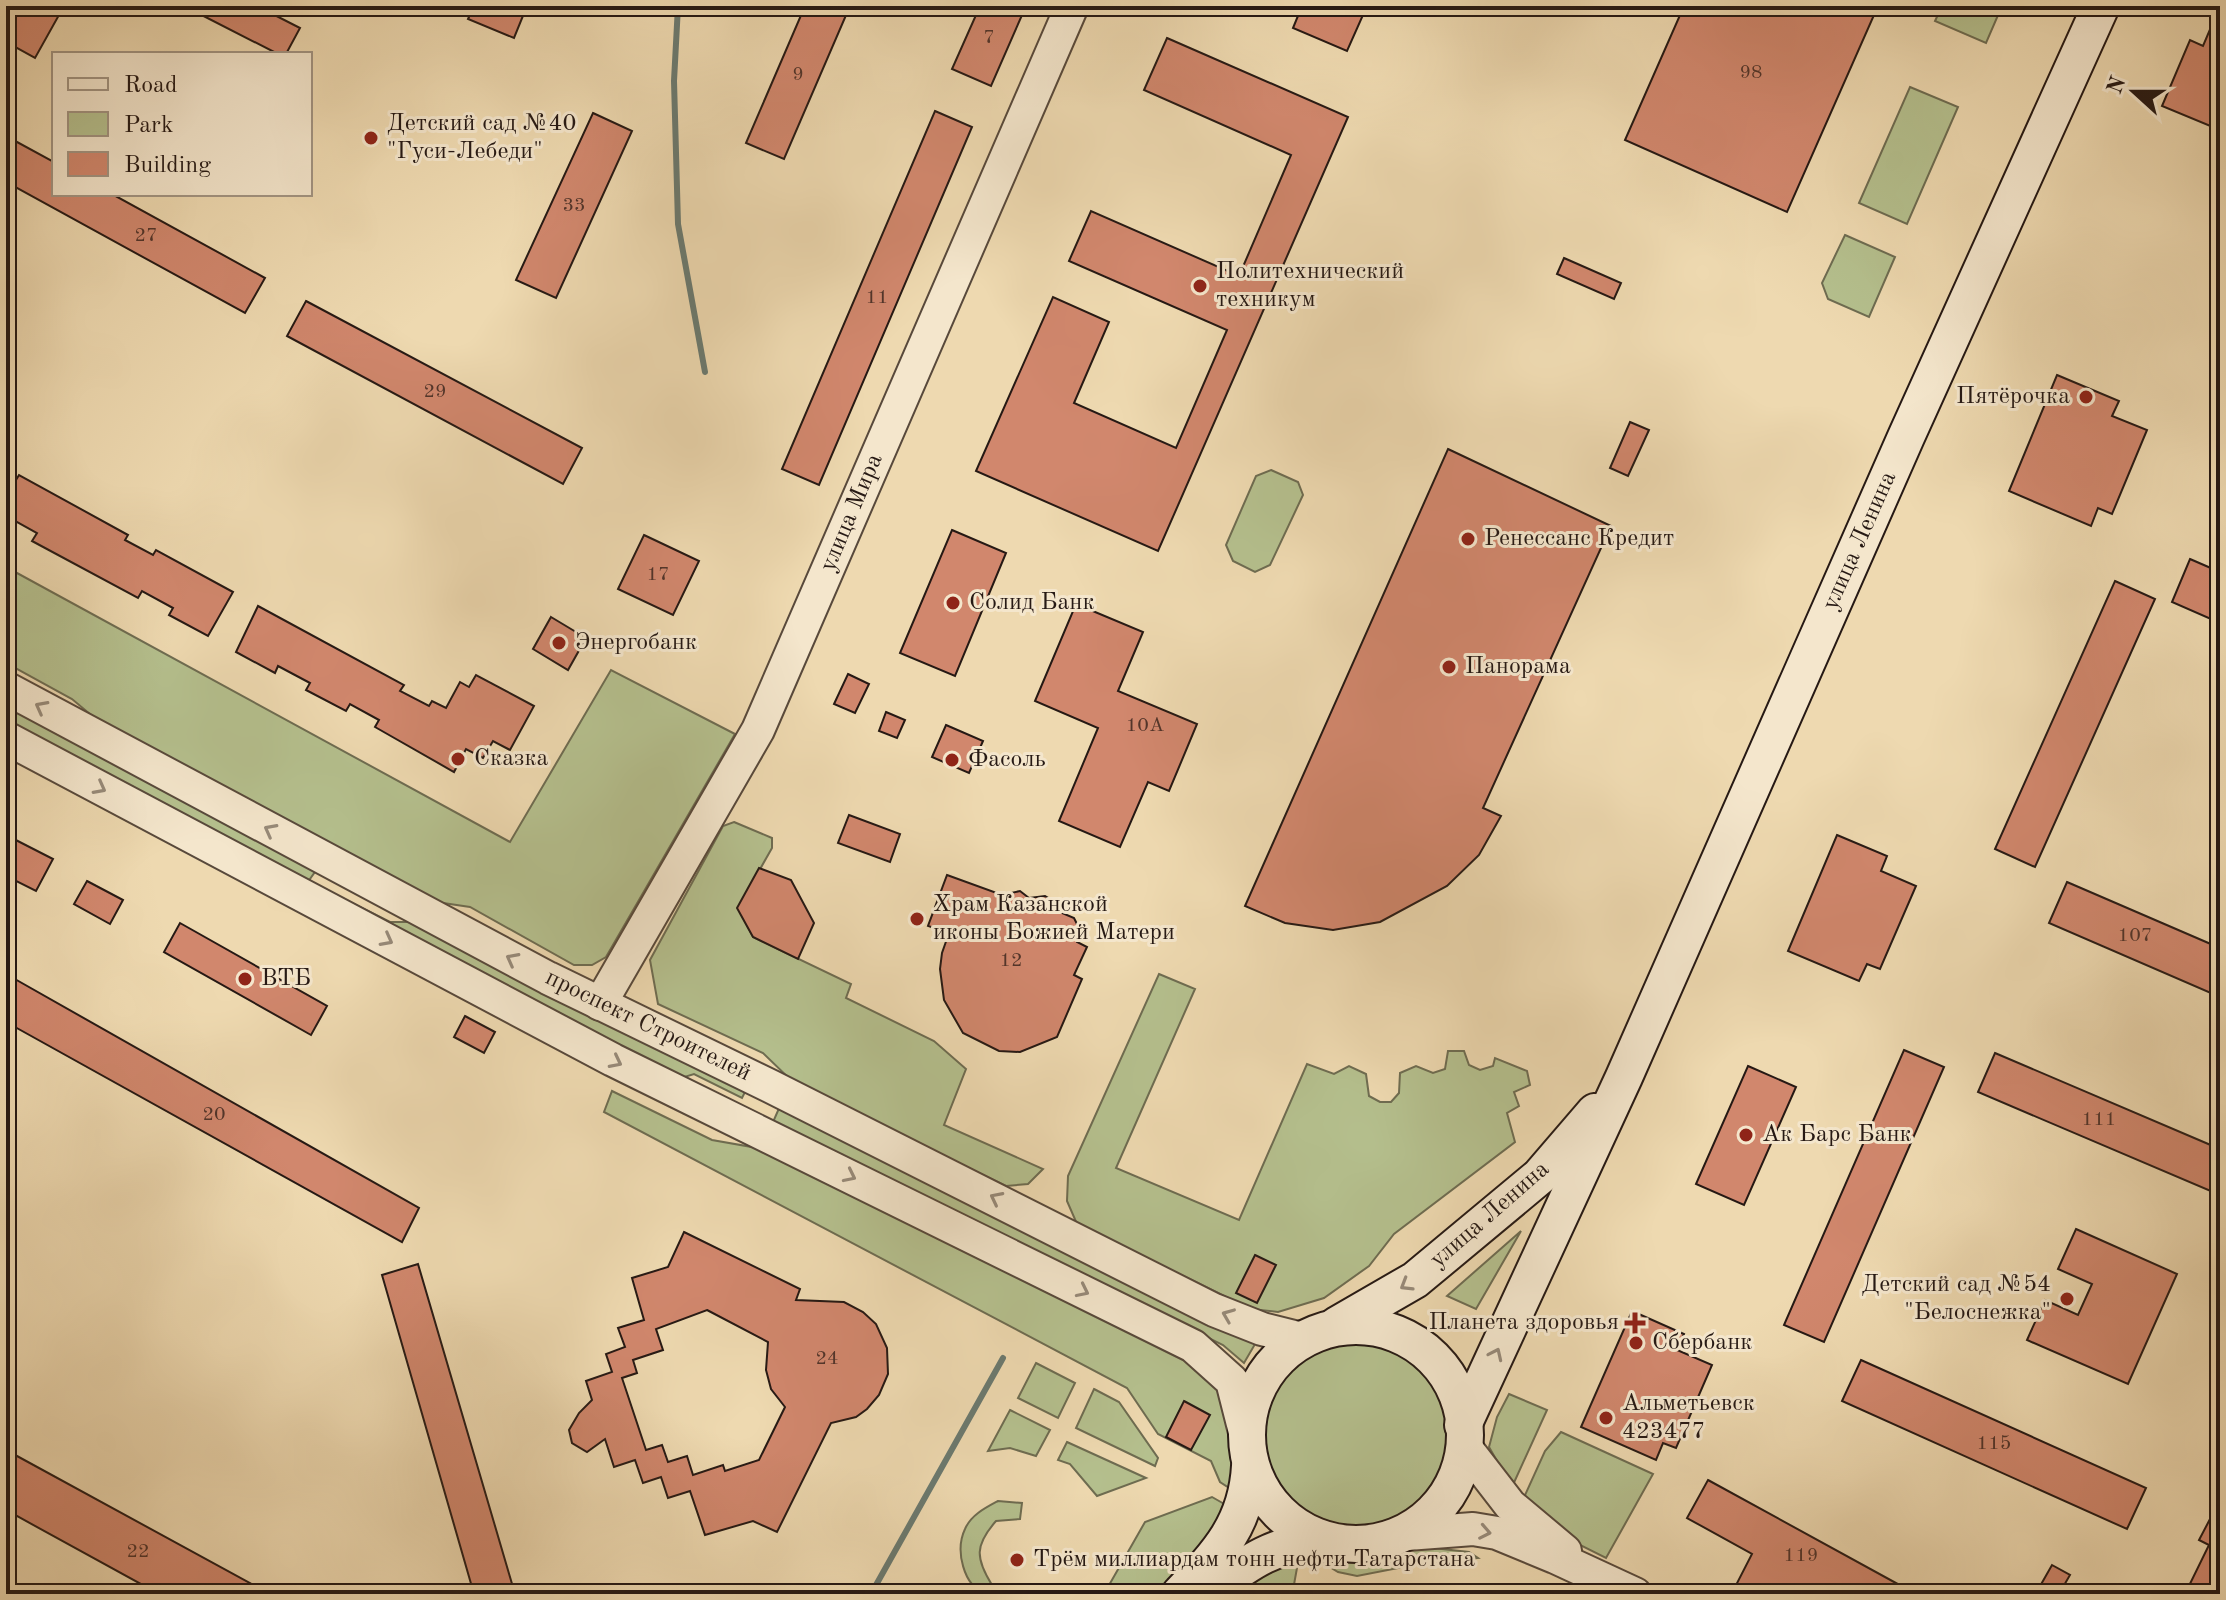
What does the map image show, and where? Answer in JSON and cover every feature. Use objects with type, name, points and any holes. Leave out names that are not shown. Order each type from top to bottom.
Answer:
[{"type":"main road","name":"улица Ленина","points":[[1465,1436],[1906,437],[2101,6]]},
{"type":"main road","name":"улица Ленина","points":[[1318,1333],[1415,1280],[1540,1176],[1624,1077]]},
{"type":"main road","points":[[1180,1594],[1218,1553],[1238,1521],[1249,1494],[1248,1451],[1253,1396],[1273,1363],[1318,1333],[1366,1325],[1403,1335],[1430,1353],[1449,1375],[1465,1436],[1454,1486],[1432,1515],[1407,1534],[1374,1544],[1313,1540],[1280,1547],[1253,1560],[1207,1594]]},
{"type":"main road","points":[[1248,1451],[1274,1509],[1299,1530],[1333,1543]]},
{"type":"street","name":"улица Мира","points":[[600,1004],[758,730],[1072,6]]},
{"type":"street","name":"проспект Строителей","points":[[6,688],[600,1004],[770,1086],[1214,1310],[1262,1329],[1318,1333]]},
{"type":"street","name":"проспект Строителей","points":[[6,738],[585,1045],[1193,1346],[1232,1381],[1248,1451]]},
{"type":"street","points":[[318,903],[339,867]]},
{"type":"street","points":[[750,1127],[770,1086]]},
{"type":"street","points":[[1465,1436],[1514,1509],[1561,1548],[1630,1592]]},
{"type":"street","points":[[1407,1534],[1473,1529],[1497,1533],[1630,1592]]},
{"type":"green space","points":[[1942,6],[2002,6],[1986,43],[1935,21]]},
{"type":"green space","points":[[1910,87],[1958,107],[1907,224],[1859,203]]},
{"type":"green space","points":[[1845,235],[1895,257],[1869,317],[1828,299],[1822,283]]},
{"type":"green space","points":[[1271,470],[1298,482],[1303,495],[1270,565],[1255,572],[1233,561],[1226,545],[1256,476]]},
{"type":"green space","points":[[6,567],[510,842],[611,670],[735,734],[606,957],[592,965],[574,965],[470,907],[423,900],[121,740],[72,699],[6,663]]},
{"type":"green space","points":[[6,702],[317,869],[305,886],[6,724]]},
{"type":"green space","points":[[734,822],[772,838],[772,848],[738,908],[753,937],[851,984],[846,998],[934,1041],[966,1069],[944,1125],[1043,1169],[1028,1184],[1006,1186],[796,1085],[763,1053],[658,1004],[650,960],[723,826]]},
{"type":"green space","points":[[346,900],[390,922],[415,922],[746,1090],[742,1098],[694,1074],[678,1079],[342,907]]},
{"type":"green space","points":[[1159,974],[1195,989],[1116,1168],[1239,1220],[1307,1064],[1334,1074],[1349,1066],[1366,1074],[1369,1096],[1380,1102],[1391,1102],[1399,1093],[1400,1073],[1416,1066],[1433,1073],[1445,1069],[1448,1051],[1464,1051],[1469,1065],[1480,1070],[1493,1066],[1495,1058],[1527,1071],[1530,1085],[1514,1092],[1519,1106],[1507,1113],[1515,1142],[1394,1234],[1369,1266],[1324,1298],[1278,1312],[1251,1309],[1077,1224],[1067,1201],[1068,1176]]},
{"type":"green space","points":[[612,1091],[712,1140],[769,1150],[1181,1354],[1212,1377],[1220,1386],[1230,1409],[1235,1437],[1234,1491],[1220,1482],[1211,1461],[1158,1434],[1127,1388],[604,1112]]},
{"type":"green space","points":[[780,1106],[1258,1339],[1244,1363],[1223,1345],[773,1122]]},
{"type":"green space","points":[[1521,1231],[1476,1309],[1447,1296]]},
{"type":"green space","points":[[1354,1342],[1389,1350],[1419,1370],[1439,1400],[1447,1435],[1439,1470],[1419,1500],[1389,1520],[1354,1528],[1319,1520],[1289,1500],[1269,1470],[1261,1435],[1269,1400],[1289,1370],[1319,1350]]},
{"type":"green space","points":[[1036,1363],[1075,1383],[1058,1418],[1018,1398]]},
{"type":"green space","points":[[1094,1389],[1119,1402],[1158,1458],[1155,1466],[1076,1428]]},
{"type":"green space","points":[[1509,1394],[1547,1410],[1512,1487],[1489,1447],[1497,1417]]},
{"type":"green space","points":[[1010,1410],[1050,1430],[1036,1456],[1010,1448],[988,1451]]},
{"type":"green space","points":[[1561,1432],[1653,1474],[1606,1558],[1546,1528],[1521,1504],[1545,1451]]},
{"type":"green space","points":[[1067,1442],[1146,1478],[1097,1496],[1070,1464],[1058,1460]]},
{"type":"green space","points":[[1212,1497],[1233,1509],[1167,1594],[1104,1594],[1145,1522]]},
{"type":"green space","points":[[998,1501],[1022,1503],[1020,1519],[996,1521],[984,1537],[980,1559],[992,1585],[986,1594],[972,1583],[963,1566],[962,1537],[979,1512]]},
{"type":"green space","points":[[1433,1548],[1469,1552],[1478,1558],[1429,1562],[1357,1576],[1338,1572],[1312,1556],[1358,1558],[1400,1549]]},
{"type":"green space","points":[[1285,1559],[1297,1568],[1293,1590],[1285,1594],[1240,1594]]},
{"type":"building","points":[[13,6],[64,6],[35,58],[6,42],[6,18]]},
{"type":"building","points":[[184,6],[257,6],[300,28],[287,52],[274,52]]},
{"type":"building","points":[[474,6],[527,6],[514,38],[468,19]]},
{"type":"building","points":[[805,6],[850,6],[784,159],[746,143]]},
{"type":"building","points":[[980,6],[1026,6],[991,86],[952,69]]},
{"type":"building","points":[[1302,6],[1367,6],[1347,51],[1293,28]]},
{"type":"building","points":[[1684,6],[1878,6],[1787,212],[1625,140]]},
{"type":"building","points":[[2220,6],[2220,130],[2162,106],[2190,40],[2203,46]]},
{"type":"building","name":"Политехнический техникум","points":[[1167,38],[1348,117],[1158,551],[976,471],[1053,297],[1109,322],[1074,403],[1176,448],[1227,330],[1069,261],[1091,211],[1239,276],[1291,155],[1144,90]]},
{"type":"building","points":[[935,111],[972,127],[819,485],[782,469]]},
{"type":"building","points":[[593,113],[632,131],[556,298],[516,280]]},
{"type":"building","points":[[6,136],[52,161],[52,196],[116,196],[265,278],[245,313],[6,182]]},
{"type":"building","points":[[1564,258],[1621,283],[1614,299],[1557,274]]},
{"type":"building","points":[[306,301],[582,448],[563,484],[287,336]]},
{"type":"building","points":[[2057,375],[2119,401],[2112,416],[2147,430],[2112,514],[2098,508],[2091,526],[2009,491]]},
{"type":"building","points":[[1630,422],[1649,430],[1628,476],[1610,468]]},
{"type":"building","name":"Панорама","points":[[1448,449],[1611,526],[1483,808],[1501,816],[1479,855],[1447,886],[1380,922],[1333,930],[1285,923],[1245,906]]},
{"type":"building","points":[[6,475],[16,480],[19,475],[128,535],[125,540],[153,555],[156,550],[233,592],[208,636],[169,615],[173,608],[142,591],[138,598],[32,541],[37,533],[6,516]]},
{"type":"building","name":"Солид Банк","points":[[952,530],[1006,553],[955,676],[900,653]]},
{"type":"building","points":[[644,535],[699,561],[673,615],[618,589]]},
{"type":"building","points":[[2190,559],[2220,572],[2220,623],[2172,602]]},
{"type":"building","points":[[2115,581],[2155,599],[2035,867],[1995,849]]},
{"type":"building","points":[[1076,604],[1143,632],[1118,691],[1197,724],[1169,791],[1148,782],[1120,847],[1059,821],[1098,728],[1035,701]]},
{"type":"building","points":[[258,606],[404,685],[400,691],[429,706],[432,701],[446,708],[460,682],[469,687],[476,675],[534,706],[510,750],[493,741],[483,758],[466,749],[454,772],[375,727],[379,720],[350,704],[346,711],[306,690],[310,683],[278,666],[275,673],[236,652]]},
{"type":"building","name":"Энергобанк","points":[[551,617],[586,638],[568,670],[533,649]]},
{"type":"building","points":[[848,674],[869,684],[855,713],[834,704]]},
{"type":"building","points":[[886,712],[905,720],[897,738],[879,731]]},
{"type":"building","points":[[946,725],[983,741],[969,773],[932,757]]},
{"type":"building","points":[[849,815],[900,834],[890,862],[838,843]]},
{"type":"building","points":[[6,835],[53,859],[36,891],[6,876]]},
{"type":"building","points":[[1837,835],[1887,856],[1881,871],[1916,886],[1880,969],[1867,964],[1859,981],[1788,951]]},
{"type":"building","points":[[759,868],[791,880],[814,923],[798,959],[753,937],[737,908]]},
{"type":"building","points":[[947,875],[1002,895],[1020,891],[1029,898],[1045,896],[1055,902],[1062,913],[1074,918],[1079,928],[1077,942],[1087,947],[1074,975],[1082,979],[1057,1037],[1020,1052],[999,1051],[963,1033],[944,1000],[940,969],[949,933],[928,926]]},
{"type":"building","points":[[87,881],[123,900],[110,924],[74,904]]},
{"type":"building","points":[[2067,882],[2220,948],[2220,997],[2049,923]]},
{"type":"building","name":"ВТБ","points":[[180,923],[327,1006],[311,1035],[164,952]]},
{"type":"building","points":[[6,974],[419,1208],[402,1242],[6,1022]]},
{"type":"building","points":[[465,1016],[495,1032],[484,1053],[454,1037]]},
{"type":"building","points":[[1904,1050],[1944,1067],[1824,1342],[1784,1325]]},
{"type":"building","points":[[1995,1053],[2220,1149],[2220,1195],[1978,1092]]},
{"type":"building","points":[[1748,1066],[1796,1087],[1744,1205],[1696,1184]]},
{"type":"building","points":[[2076,1229],[2177,1274],[2128,1384],[2027,1340],[2045,1300],[2078,1315],[2092,1284],[2058,1269]]},
{"type":"building","points":[[684,1232],[800,1289],[796,1300],[844,1302],[863,1312],[876,1324],[887,1348],[888,1374],[879,1395],[856,1417],[831,1423],[777,1532],[753,1521],[705,1535],[690,1491],[668,1498],[661,1477],[643,1483],[635,1460],[614,1467],[605,1439],[587,1452],[572,1443],[569,1430],[579,1413],[592,1400],[586,1381],[612,1372],[606,1354],[625,1347],[618,1328],[644,1320],[632,1278],[668,1267]],"holes":[[[707,1310],[768,1342],[766,1370],[771,1389],[785,1407],[759,1460],[725,1471],[723,1465],[693,1475],[687,1456],[668,1462],[662,1445],[646,1450],[622,1378],[637,1373],[633,1360],[663,1350],[656,1329]]]},
{"type":"building","points":[[1255,1255],[1276,1265],[1257,1303],[1236,1293]]},
{"type":"building","points":[[418,1264],[515,1594],[474,1594],[382,1275]]},
{"type":"building","points":[[1632,1311],[1684,1334],[1677,1350],[1712,1365],[1676,1448],[1663,1443],[1656,1460],[1581,1427]]},
{"type":"building","points":[[1861,1360],[2146,1488],[2127,1529],[1842,1401]]},
{"type":"building","points":[[1184,1401],[1210,1415],[1191,1450],[1166,1437]]},
{"type":"building","points":[[6,1450],[270,1594],[159,1594],[6,1510]]},
{"type":"building","points":[[1708,1480],[1916,1594],[1743,1594],[1734,1589],[1752,1554],[1687,1518]]},
{"type":"building","points":[[2220,1500],[2220,1594],[2185,1594],[2209,1545],[2199,1540]]},
{"type":"building","points":[[2052,1565],[2070,1575],[2059,1594],[2049,1594],[2039,1588]]},
{"type":"waterway","points":[[678,6],[674,81],[678,224],[705,372]]},
{"type":"waterway","points":[[871,1594],[1003,1358]]},
{"type":"place","name":"Детский сад №40 \"Гуси-Лебеди\"","points":[[371,138]]},
{"type":"place","name":"Политехнический техникум","points":[[1200,286]]},
{"type":"place","name":"Пятёрочка","points":[[2086,397]]},
{"type":"place","name":"Ренессанс Кредит","points":[[1468,539]]},
{"type":"place","name":"Солид Банк","points":[[953,603]]},
{"type":"place","name":"Энергобанк","points":[[559,643]]},
{"type":"place","name":"Панорама","points":[[1449,667]]},
{"type":"place","name":"Сказка","points":[[458,759]]},
{"type":"place","name":"Фасоль","points":[[952,760]]},
{"type":"place","name":"Храм Казанской иконы Божией Матери","points":[[917,919]]},
{"type":"place","name":"ВТБ","points":[[245,979]]},
{"type":"place","name":"Ак Барс Банк","points":[[1746,1135]]},
{"type":"place","name":"Детский сад №54 \"Белоснежка\"","points":[[2067,1299]]},
{"type":"place","name":"Планета здоровья","points":[[1635,1323]]},
{"type":"place","name":"Сбербанк","points":[[1636,1343]]},
{"type":"place","name":"Альметьевск 423477","points":[[1606,1418]]},
{"type":"place","name":"Трём миллиардам тонн нефти Татарстана","points":[[1017,1560]]}]
